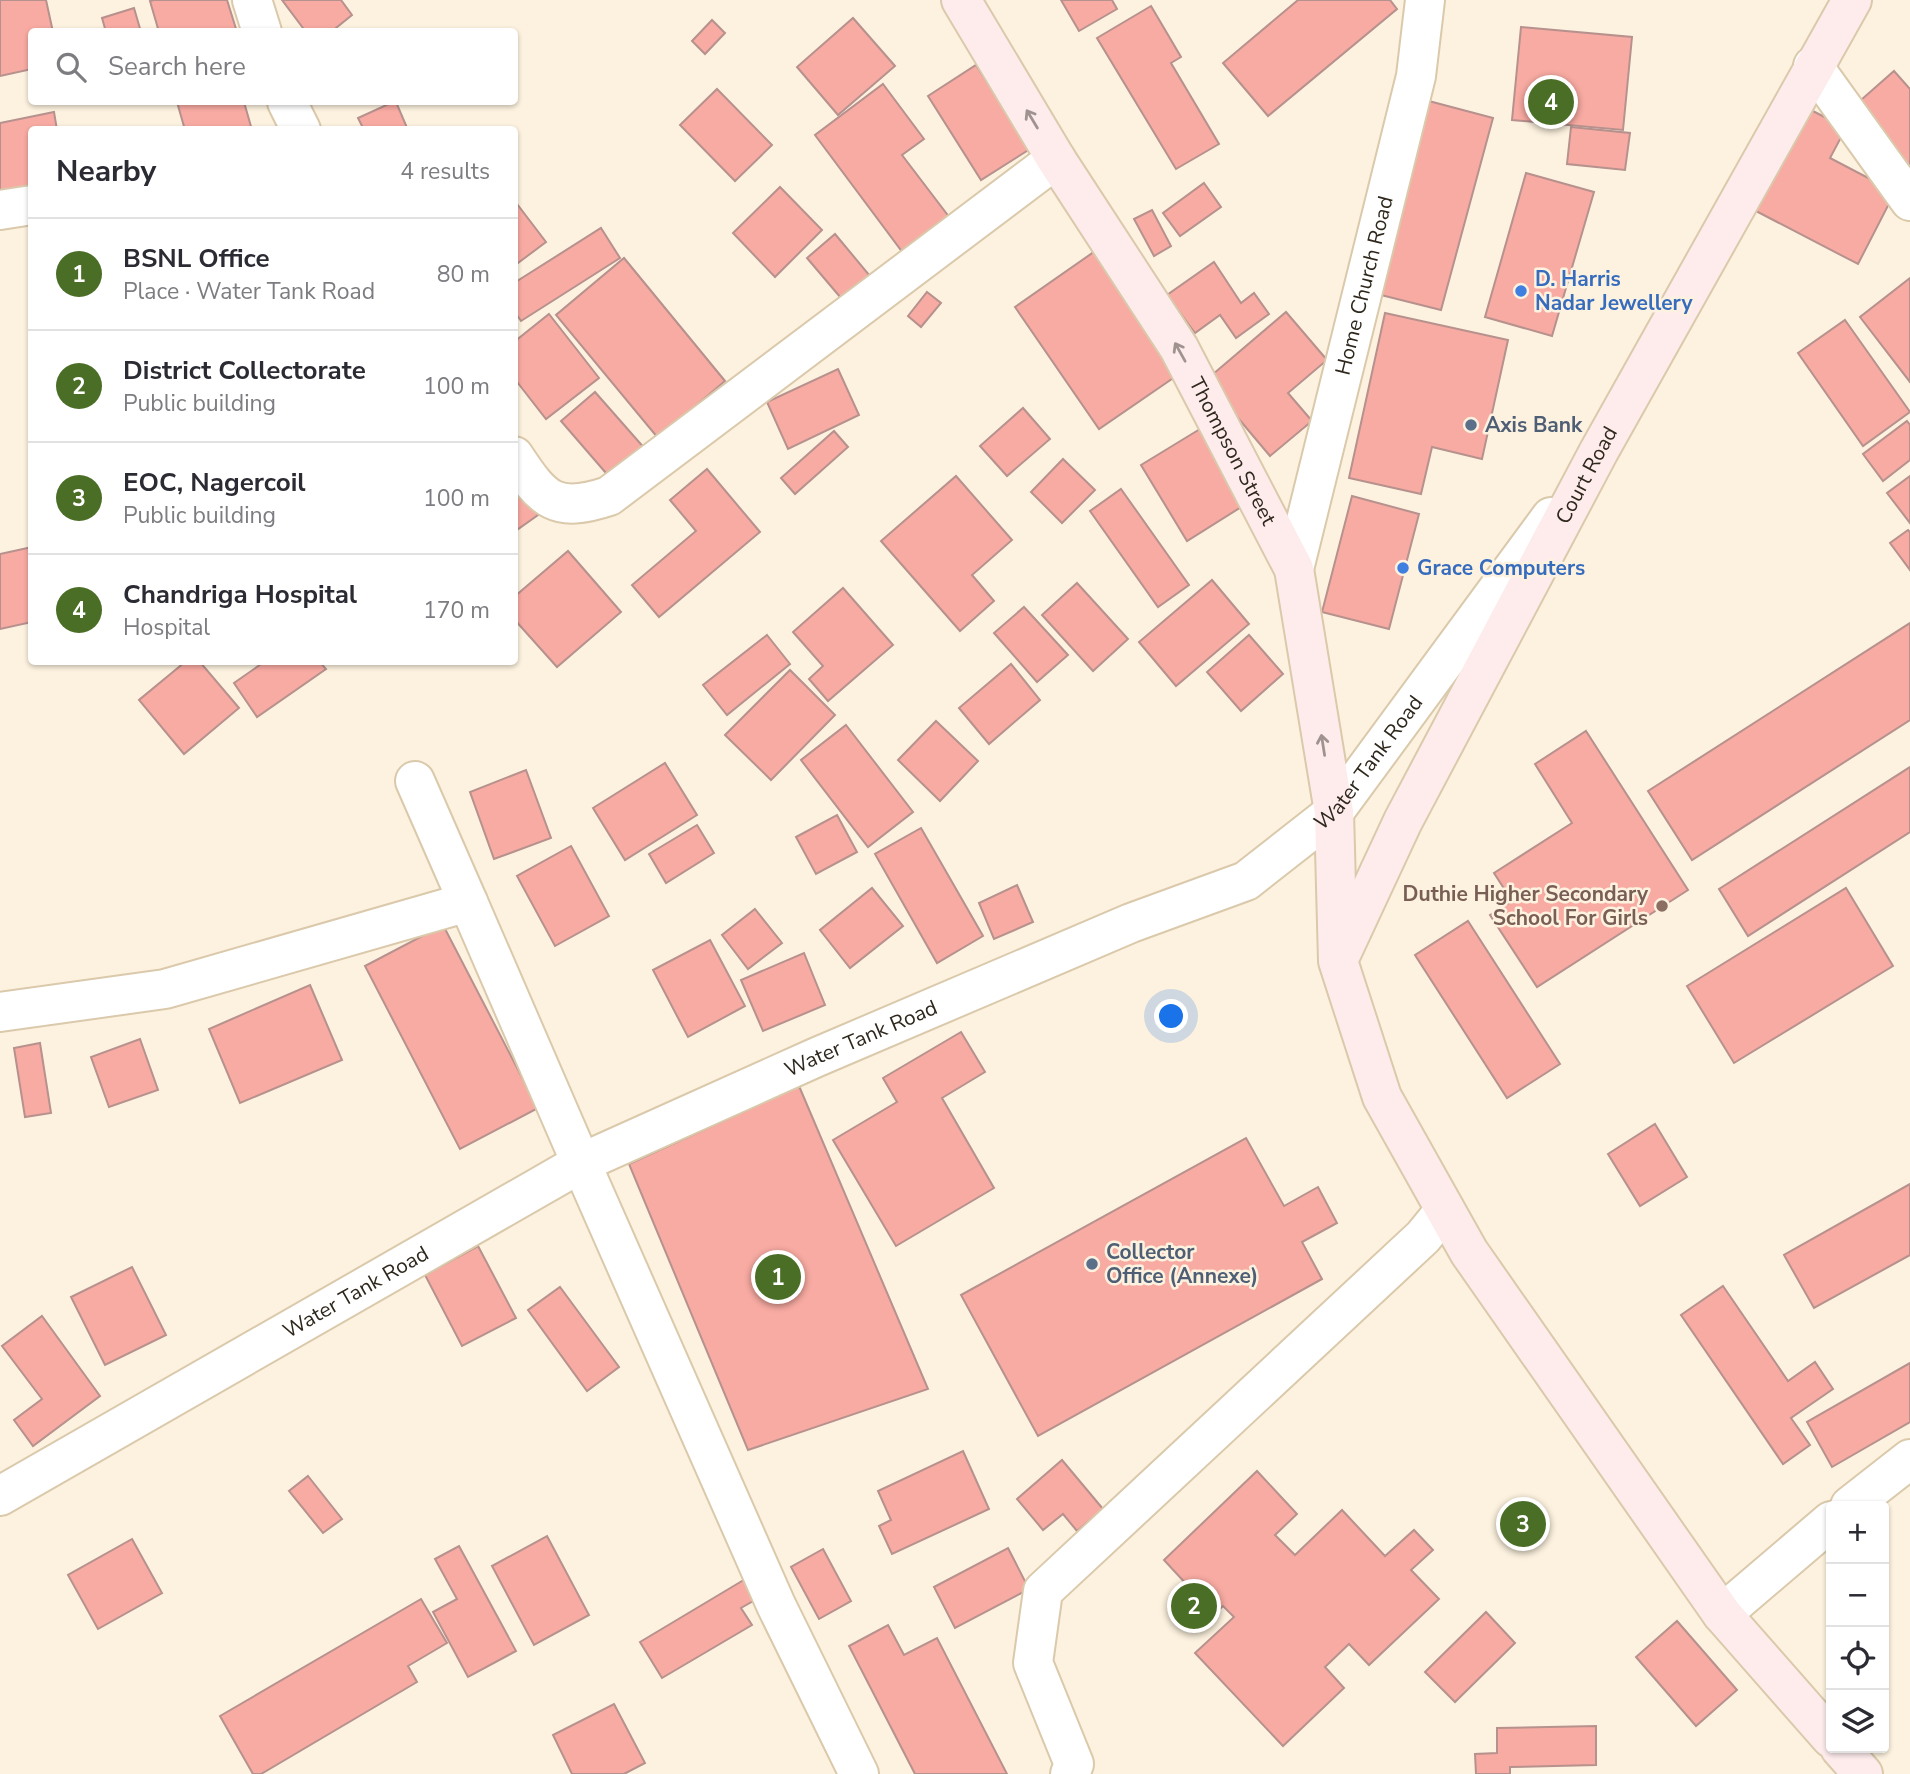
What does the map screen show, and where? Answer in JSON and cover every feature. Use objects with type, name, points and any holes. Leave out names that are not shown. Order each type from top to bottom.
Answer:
[{"type":"main road","name":"Thompson Street","points":[[961,0],[1056,159],[1179,348],[1294,569],[1334,812],[1338,961],[1382,1097],[1469,1252],[1722,1614],[1826,1732]]},
{"type":"main road","name":"Court Road","points":[[1338,961],[1402,821],[1599,451],[1852,0]]},
{"type":"main road","points":[[1844,1753],[1863,1774]]},
{"type":"street","points":[[252,0],[261,28]]},
{"type":"street","name":"Home Church Road","points":[[1294,569],[1416,76],[1425,0]]},
{"type":"street","points":[[1813,66],[1910,201]]},
{"type":"street","points":[[289,105],[300,126]]},
{"type":"street","points":[[518,462],[545,496],[565,503],[584,505],[609,496],[1056,159]]},
{"type":"street","points":[[0,210],[28,206]]},
{"type":"street","name":"Water Tank Road","points":[[0,1496],[580,1163],[817,1057],[1093,939],[1246,881],[1334,812],[1599,451]]},
{"type":"street","points":[[415,781],[580,1163],[776,1605],[859,1774]]},
{"type":"street","points":[[0,1012],[164,989],[468,901]]},
{"type":"street","points":[[1070,1774],[1074,1765],[1033,1664],[1043,1591],[1423,1237],[1445,1210]]},
{"type":"street","points":[[1857,1501],[1910,1460]]},
{"type":"street","points":[[1722,1614],[1826,1525]]},
{"type":"building","points":[[0,0],[46,0],[52,28],[28,28],[28,70],[0,76]]},
{"type":"building","points":[[227,0],[236,28],[158,28],[150,1]]},
{"type":"building","points":[[282,0],[341,0],[352,15],[336,28],[303,28]]},
{"type":"building","points":[[1061,0],[1112,0],[1117,9],[1079,31]]},
{"type":"building","points":[[1298,0],[1390,0],[1397,9],[1268,116],[1223,63]]},
{"type":"building","points":[[1151,6],[1181,57],[1171,63],[1219,144],[1176,169],[1097,38]]},
{"type":"building","points":[[134,8],[140,28],[105,28],[102,18]]},
{"type":"building","points":[[853,18],[895,66],[838,115],[797,67]]},
{"type":"building","points":[[712,20],[725,33],[705,54],[692,41]]},
{"type":"building","points":[[1521,27],[1632,37],[1623,130],[1512,120]]},
{"type":"building","points":[[976,65],[1030,149],[981,180],[928,96]]},
{"type":"building","points":[[1894,71],[1910,89],[1910,173],[1853,107]]},
{"type":"building","points":[[883,84],[924,139],[902,155],[953,222],[906,257],[815,135]]},
{"type":"building","points":[[717,89],[772,145],[735,181],[680,125]]},
{"type":"building","points":[[1425,100],[1493,118],[1441,310],[1373,293]]},
{"type":"building","points":[[178,105],[245,105],[251,126],[184,126]]},
{"type":"building","points":[[386,105],[397,105],[406,126],[362,126],[358,118]]},
{"type":"building","points":[[1807,108],[1846,128],[1830,158],[1895,192],[1858,264],[1754,210]]},
{"type":"building","points":[[54,112],[56,126],[28,126],[28,193],[0,198],[0,123]]},
{"type":"building","points":[[1571,127],[1630,133],[1625,170],[1567,164]]},
{"type":"building","points":[[1526,173],[1594,192],[1552,336],[1485,317]]},
{"type":"building","points":[[1204,183],[1221,207],[1180,236],[1163,213]]},
{"type":"building","points":[[780,187],[822,230],[775,277],[733,233]]},
{"type":"building","points":[[518,205],[546,242],[518,263]]},
{"type":"building","points":[[1152,210],[1171,246],[1154,256],[1134,219]]},
{"type":"building","points":[[601,228],[620,258],[521,321],[518,317],[518,280]]},
{"type":"building","points":[[835,234],[880,288],[852,311],[807,258]]},
{"type":"building","points":[[1098,249],[1182,372],[1099,429],[1015,307]]},
{"type":"building","points":[[624,258],[725,381],[658,438],[556,315]]},
{"type":"building","points":[[1214,262],[1241,303],[1254,293],[1269,314],[1236,338],[1220,315],[1195,333],[1167,295]]},
{"type":"building","points":[[1910,278],[1910,382],[1860,317]]},
{"type":"building","points":[[927,292],[941,303],[921,327],[908,316]]},
{"type":"building","points":[[1286,312],[1327,360],[1288,393],[1312,421],[1270,456],[1206,380]]},
{"type":"building","points":[[1385,313],[1508,340],[1482,459],[1432,447],[1421,494],[1349,478]]},
{"type":"building","points":[[549,314],[599,378],[546,419],[518,383],[518,339]]},
{"type":"building","points":[[1845,320],[1910,412],[1863,446],[1798,353]]},
{"type":"building","points":[[838,369],[859,415],[788,449],[767,402]]},
{"type":"building","points":[[595,392],[646,450],[612,480],[561,421]]},
{"type":"building","points":[[1023,408],[1050,439],[1007,476],[980,446]]},
{"type":"building","points":[[1907,421],[1910,425],[1910,460],[1883,481],[1863,454]]},
{"type":"building","points":[[1200,429],[1246,504],[1187,541],[1141,465]]},
{"type":"building","points":[[834,431],[848,447],[795,494],[781,478]]},
{"type":"building","points":[[1063,459],[1095,490],[1062,523],[1031,492]]},
{"type":"building","points":[[707,469],[760,532],[659,617],[632,585],[696,531],[670,500]]},
{"type":"building","points":[[956,476],[1012,540],[972,575],[994,601],[960,631],[881,541]]},
{"type":"building","points":[[1910,476],[1910,523],[1887,493]]},
{"type":"building","points":[[518,487],[538,515],[518,529]]},
{"type":"building","points":[[1121,489],[1189,585],[1158,607],[1090,511]]},
{"type":"building","points":[[1352,496],[1419,514],[1389,629],[1322,612]]},
{"type":"building","points":[[1908,530],[1910,532],[1910,570],[1890,543]]},
{"type":"building","points":[[28,548],[28,623],[0,629],[0,554]]},
{"type":"building","points":[[568,551],[621,612],[557,667],[518,623],[518,594]]},
{"type":"building","points":[[1212,580],[1249,624],[1176,686],[1139,642]]},
{"type":"building","points":[[1077,583],[1128,639],[1093,671],[1042,615]]},
{"type":"building","points":[[843,588],[893,645],[828,701],[809,679],[823,666],[793,632]]},
{"type":"building","points":[[1024,607],[1068,655],[1037,682],[994,633]]},
{"type":"building","points":[[1910,623],[1910,720],[1692,860],[1648,791]]},
{"type":"building","points":[[767,635],[790,664],[727,715],[703,685]]},
{"type":"building","points":[[1249,635],[1283,674],[1241,711],[1207,672]]},
{"type":"building","points":[[1011,664],[1040,700],[989,744],[959,708]]},
{"type":"building","points":[[181,665],[203,665],[239,708],[184,754],[139,700]]},
{"type":"building","points":[[260,665],[323,665],[326,669],[257,717],[234,683]]},
{"type":"building","points":[[790,670],[835,715],[771,780],[725,735]]},
{"type":"building","points":[[936,721],[978,761],[940,801],[898,760]]},
{"type":"building","points":[[846,725],[913,812],[868,847],[801,760]]},
{"type":"building","points":[[1586,731],[1688,890],[1537,987],[1490,915],[1512,901],[1494,873],[1572,823],[1535,764]]},
{"type":"building","points":[[665,763],[697,815],[625,860],[593,808]]},
{"type":"building","points":[[1910,767],[1910,832],[1748,936],[1719,889]]},
{"type":"building","points":[[526,770],[551,838],[494,859],[470,792]]},
{"type":"building","points":[[837,815],[857,852],[816,874],[796,837]]},
{"type":"building","points":[[697,825],[714,853],[666,883],[649,854]]},
{"type":"building","points":[[921,828],[983,936],[937,963],[875,854]]},
{"type":"building","points":[[571,846],[609,916],[555,946],[517,876]]},
{"type":"building","points":[[1017,885],[1033,922],[994,939],[979,903]]},
{"type":"building","points":[[872,888],[903,926],[850,968],[820,930]]},
{"type":"building","points":[[1846,888],[1893,966],[1734,1063],[1687,986]]},
{"type":"building","points":[[755,909],[782,943],[748,969],[722,935]]},
{"type":"building","points":[[1468,921],[1560,1064],[1507,1098],[1415,955]]},
{"type":"building","points":[[443,925],[538,1108],[460,1149],[365,966]]},
{"type":"building","points":[[710,940],[745,1006],[688,1037],[653,970]]},
{"type":"building","points":[[804,953],[825,1005],[763,1031],[741,980]]},
{"type":"building","points":[[310,985],[342,1060],[240,1103],[209,1029]]},
{"type":"building","points":[[961,1032],[985,1072],[942,1098],[994,1188],[896,1246],[833,1140],[897,1102],[883,1078]]},
{"type":"building","points":[[140,1039],[158,1090],[109,1107],[91,1057]]},
{"type":"building","points":[[40,1043],[51,1113],[25,1117],[14,1048]]},
{"type":"building","points":[[799,1086],[928,1389],[748,1450],[629,1164]]},
{"type":"building","points":[[1655,1124],[1687,1177],[1640,1206],[1608,1154]]},
{"type":"building","points":[[1246,1138],[1284,1206],[1318,1187],[1337,1223],[1302,1242],[1322,1279],[1038,1436],[961,1295]]},
{"type":"building","points":[[1910,1184],[1910,1255],[1814,1308],[1784,1255]]},
{"type":"building","points":[[478,1246],[516,1318],[462,1346],[425,1275]]},
{"type":"building","points":[[132,1267],[166,1335],[105,1365],[71,1297]]},
{"type":"building","points":[[1723,1286],[1788,1381],[1815,1362],[1833,1389],[1791,1418],[1810,1445],[1783,1464],[1681,1315]]},
{"type":"building","points":[[560,1287],[619,1367],[587,1391],[528,1310]]},
{"type":"building","points":[[42,1316],[100,1396],[33,1446],[14,1420],[42,1399],[2,1346]]},
{"type":"building","points":[[1910,1363],[1910,1422],[1832,1467],[1807,1422]]},
{"type":"building","points":[[963,1451],[989,1509],[892,1554],[879,1526],[891,1520],[878,1491]]},
{"type":"building","points":[[1062,1460],[1103,1509],[1077,1531],[1063,1514],[1043,1530],[1017,1499]]},
{"type":"building","points":[[1257,1471],[1297,1514],[1275,1535],[1295,1555],[1342,1510],[1385,1556],[1414,1530],[1433,1550],[1411,1570],[1439,1599],[1369,1665],[1349,1644],[1325,1667],[1344,1688],[1283,1746],[1195,1653],[1234,1617],[1223,1606],[1214,1614],[1164,1560]]},
{"type":"building","points":[[308,1476],[342,1519],[323,1533],[289,1491]]},
{"type":"building","points":[[547,1536],[589,1615],[534,1645],[492,1566]]},
{"type":"building","points":[[132,1539],[162,1593],[98,1629],[68,1575]]},
{"type":"building","points":[[459,1546],[516,1651],[468,1677],[433,1612],[457,1599],[435,1559]]},
{"type":"building","points":[[1008,1548],[1029,1589],[955,1628],[934,1587]]},
{"type":"building","points":[[823,1549],[851,1601],[819,1619],[791,1567]]},
{"type":"building","points":[[757,1572],[769,1592],[741,1608],[752,1625],[662,1678],[640,1642]]},
{"type":"building","points":[[421,1599],[447,1643],[408,1666],[417,1682],[261,1774],[253,1774],[220,1716]]},
{"type":"building","points":[[1486,1612],[1515,1643],[1455,1702],[1425,1672]]},
{"type":"building","points":[[1677,1621],[1737,1690],[1696,1726],[1636,1657]]},
{"type":"building","points":[[888,1625],[904,1655],[937,1638],[1007,1774],[915,1774],[849,1646]]},
{"type":"building","points":[[614,1704],[645,1763],[624,1774],[572,1774],[553,1735]]},
{"type":"building","points":[[1596,1726],[1596,1765],[1510,1767],[1510,1774],[1476,1774],[1475,1754],[1497,1753],[1497,1728]]},
{"type":"place","name":"Chandriga Hospital","points":[[1551,102]]},
{"type":"place","name":"D. Harris Nadar Jewellery","points":[[1521,291]]},
{"type":"place","name":"Axis Bank","points":[[1471,425]]},
{"type":"place","name":"Grace Computers","points":[[1403,568]]},
{"type":"place","name":"Duthie Higher Secondary School For Girls","points":[[1662,906]]},
{"type":"place","name":"Collector Office (Annexe)","points":[[1092,1264]]},
{"type":"place","name":"BSNL Office","points":[[778,1277]]},
{"type":"place","name":"EOC, Nagercoil","points":[[1523,1524]]},
{"type":"place","name":"District Collectorate","points":[[1194,1606]]}]
